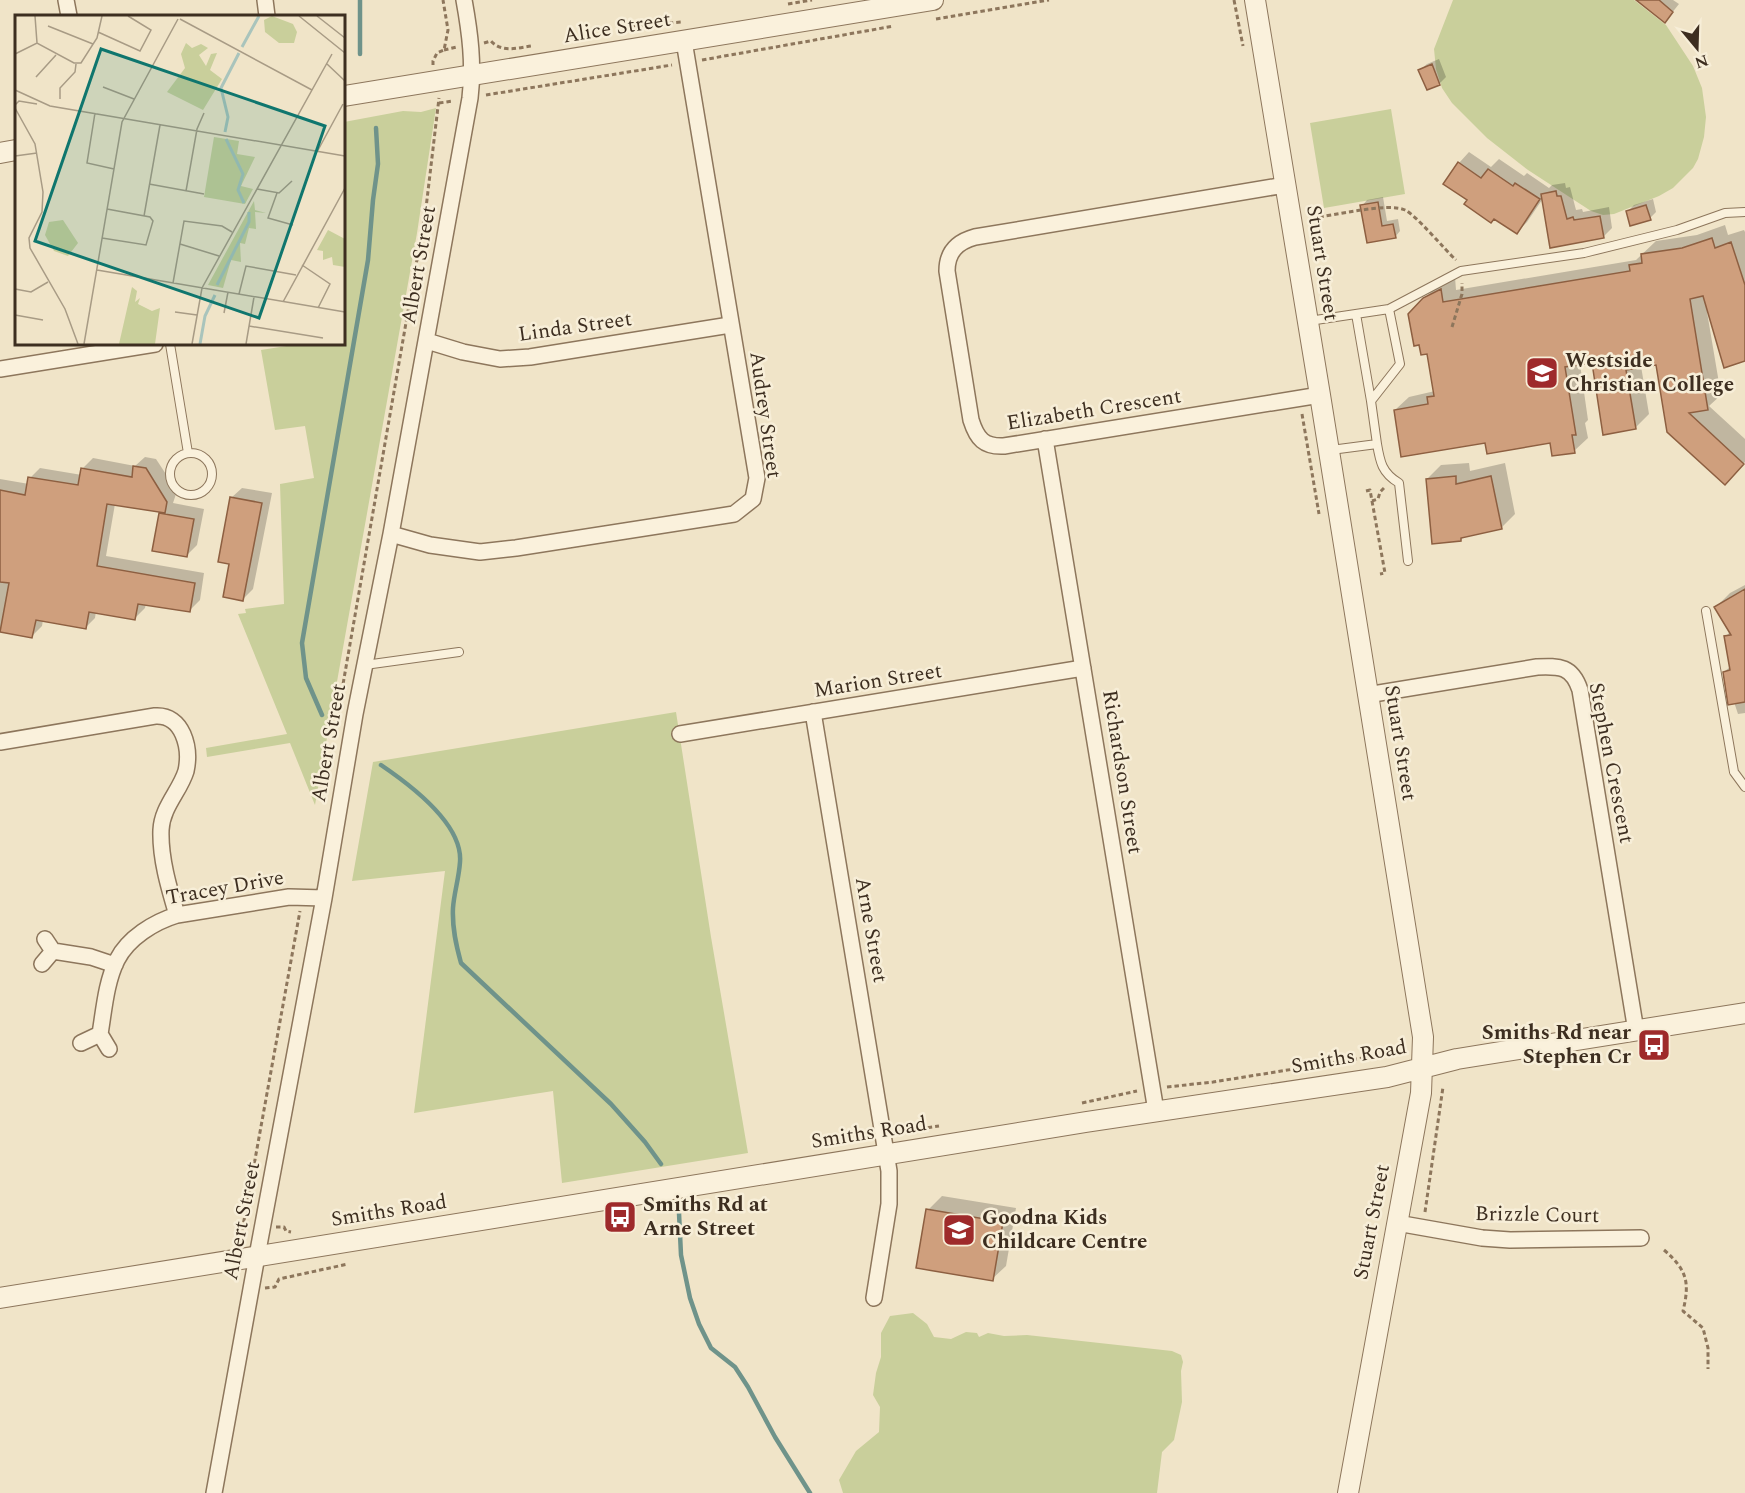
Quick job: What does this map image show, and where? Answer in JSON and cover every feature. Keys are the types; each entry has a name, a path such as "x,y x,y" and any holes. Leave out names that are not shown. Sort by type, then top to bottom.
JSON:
{"street":[{"path":"66,0 69,15"},
{"path":"265,0 267,15"},
{"name":"Albert Street","path":"214,1493 324,898 355,714 427,341 473,75 472,45 464,0"},
{"name":"Alice Street","path":"345,96 933,0"},
{"name":"Stuart Street","path":"1255,0 1421,1024 1421,1093 1348,1493"},
{"name":"Audrey Street","path":"391,534 430,545 480,552 734,514 753,499 757,478 684,41"},
{"path":"0,153 15,150"},
{"name":"Elizabeth Crescent","path":"1285,185 966,239 949,254 947,271 971,420 977,437 989,446 996,447 1320,394"},
{"name":"Linda Street","path":"427,341 463,352 500,359 530,357 730,325"},
{"path":"0,369 149,345"},
{"name":"Richardson Street","path":"1045,439 1156,1111"},
{"name":"Stephen Crescent","path":"1368,695 1537,667 1560,667 1570,672 1580,690 1636,1031"},
{"name":"Marion Street","path":"680,734 1083,668"},
{"name":"Arne Street","path":"813,712 888,1155 890,1194 874,1298"},
{"path":"0,742 155,716 170,718 176,722 184,736 186,771 164,813 161,827 170,893 177,915"},
{"name":"Tracey Drive","path":"100,1034 106,998 118,957 148,928 162,919 289,897 324,898"},
{"path":"42,964 49,945 115,964"},
{"name":"Smiths Road","path":"0,1298 1156,1111 1387,1077 1457,1059 1745,1013"},
{"path":"81,1043 100,1034 109,1049"},
{"name":"Brizzle Court","path":"1397,1223 1482,1238 1510,1240 1641,1238"}],"lane":[{"path":"1308,321 1389,309 1461,271 1584,253 1677,230 1725,213 1745,212"},
{"path":"1371,401 1400,364 1389,309"},
{"path":"1356,314 1380,464 1385,473 1399,483 1408,561"},
{"path":"170,345 188,453"},
{"path":"1329,450 1377,444"},
{"path":"188,453 203,456 212,469 213,475 209,486 195,495 179,492 170,478 171,466 183,454 188,453"},
{"path":"1706,611 1731,760 1737,778 1745,787"},
{"path":"365,665 459,652"}],"path":[{"path":"337,720 426,208 439,100 433,61 437,53 444,50 448,30 443,0"},
{"path":"779,5 812,0"},
{"path":"931,20 1049,0"},
{"path":"1234,0 1243,47"},
{"path":"615,34 632,26 681,22"},
{"path":"495,93 688,61 714,59 778,45 896,26"},
{"path":"485,43 491,41 495,46 508,49 540,44"},
{"path":"1311,218 1384,207 1399,208 1412,214 1459,263"},
{"path":"1452,327 1462,294 1462,278"},
{"path":"1300,398 1320,517"},
{"path":"1366,491 1370,490 1385,573 1380,574"},
{"path":"241,1237 302,897"},
{"path":"1074,1104 1153,1089 1213,1082 1388,1054 1396,1052 1404,1040"},
{"path":"1425,1212 1443,1087"},
{"path":"849,1142 860,1138 942,1126"},
{"path":"279,1227 284,1227 286,1231 300,1232"},
{"path":"1664,1250 1676,1260 1686,1279 1688,1290 1683,1311 1703,1328 1708,1348 1708,1369"},
{"path":"275,1287 279,1279 348,1264"}],"green space":[{"path":"1453,0 1634,0 1666,25 1693,66 1702,88 1706,117 1704,137 1693,168 1673,188 1659,196 1614,214 1603,215 1591,211 1528,170 1487,138 1452,103 1442,88 1436,69 1434,49"},
{"path":"436,108 417,233 315,805 290,743 207,757 206,748 287,734 238,614 246,613 245,609 284,604 280,484 314,478 305,426 275,430 261,350 293,345 345,345 345,122 403,111 421,112"},
{"path":"1391,109 1405,194 1324,208 1310,123"},
{"path":"676,712 748,1153 562,1183 553,1091 414,1113 445,871 352,881 373,762"},
{"path":"913,1313 927,1324 934,1337 951,1339 966,1332 977,1333 979,1337 988,1333 1004,1336 1027,1335 1172,1351 1181,1355 1183,1362 1182,1402 1174,1440 1162,1452 1157,1493 843,1493 839,1480 856,1451 879,1432 880,1407 873,1395 881,1357 881,1333 890,1316"}],"building":[{"path":"1636,0 1659,0 1673,12 1665,23"},
{"path":"1432,64 1440,85 1427,90 1418,70"},
{"path":"1458,162 1481,178 1488,169 1513,186 1515,183 1540,199 1517,234 1494,219 1491,223 1464,204 1467,200 1443,184"},
{"path":"1556,191 1557,196 1561,196 1567,219 1600,216 1604,238 1550,248 1541,194"},
{"path":"1378,202 1382,226 1393,224 1396,238 1367,243 1360,205"},
{"path":"1646,205 1651,220 1630,226 1626,211"},
{"path":"1712,238 1715,248 1731,242 1745,285 1745,361 1724,368 1703,296 1690,299 1708,410 1689,413 1744,464 1725,485 1667,432 1656,365 1626,370 1636,429 1603,435 1592,363 1565,367 1576,435 1572,435 1575,453 1552,456 1550,443 1487,454 1485,443 1401,457 1394,410 1428,404 1427,397 1434,396 1427,354 1421,355 1419,345 1414,346 1408,314 1423,298 1441,289 1443,302 1630,271 1629,265 1642,263 1641,254 1682,248"},
{"path":"133,466 146,468 167,502 165,513 107,504 97,566 195,583 190,612 138,604 135,620 89,612 86,629 36,620 32,638 0,632 9,583 0,582 0,490 25,495 28,477 78,485 81,468 132,477"},
{"path":"1456,476 1456,484 1491,476 1502,529 1461,538 1461,541 1432,544 1426,479"},
{"path":"230,497 262,503 243,601 223,597 229,564 218,562"},
{"path":"159,513 194,519 187,557 152,551"},
{"path":"1745,589 1745,702 1728,705 1723,672 1730,670 1724,636 1731,635 1714,607"},
{"path":"926,1209 1003,1222 993,1281 916,1268"}],"waterway":[{"path":"360,0 360,54"},
{"path":"322,715 306,678 302,643 368,260 378,164 376,128"},
{"path":"381,765 432,806 453,833 459,848 460,862 453,915 461,963 611,1104 661,1164"},
{"path":"679,1213 681,1255 690,1298 699,1324 711,1348 735,1367 810,1493"}],"place":[{"name":"Westside Christian College","path":"1542,373"},
{"name":"Smiths Rd near Stephen Cr","path":"1654,1045"},
{"name":"Smiths Rd at Arne Street","path":"620,1217"},
{"name":"Goodna Kids Childcare Centre","path":"959,1230"}]}
